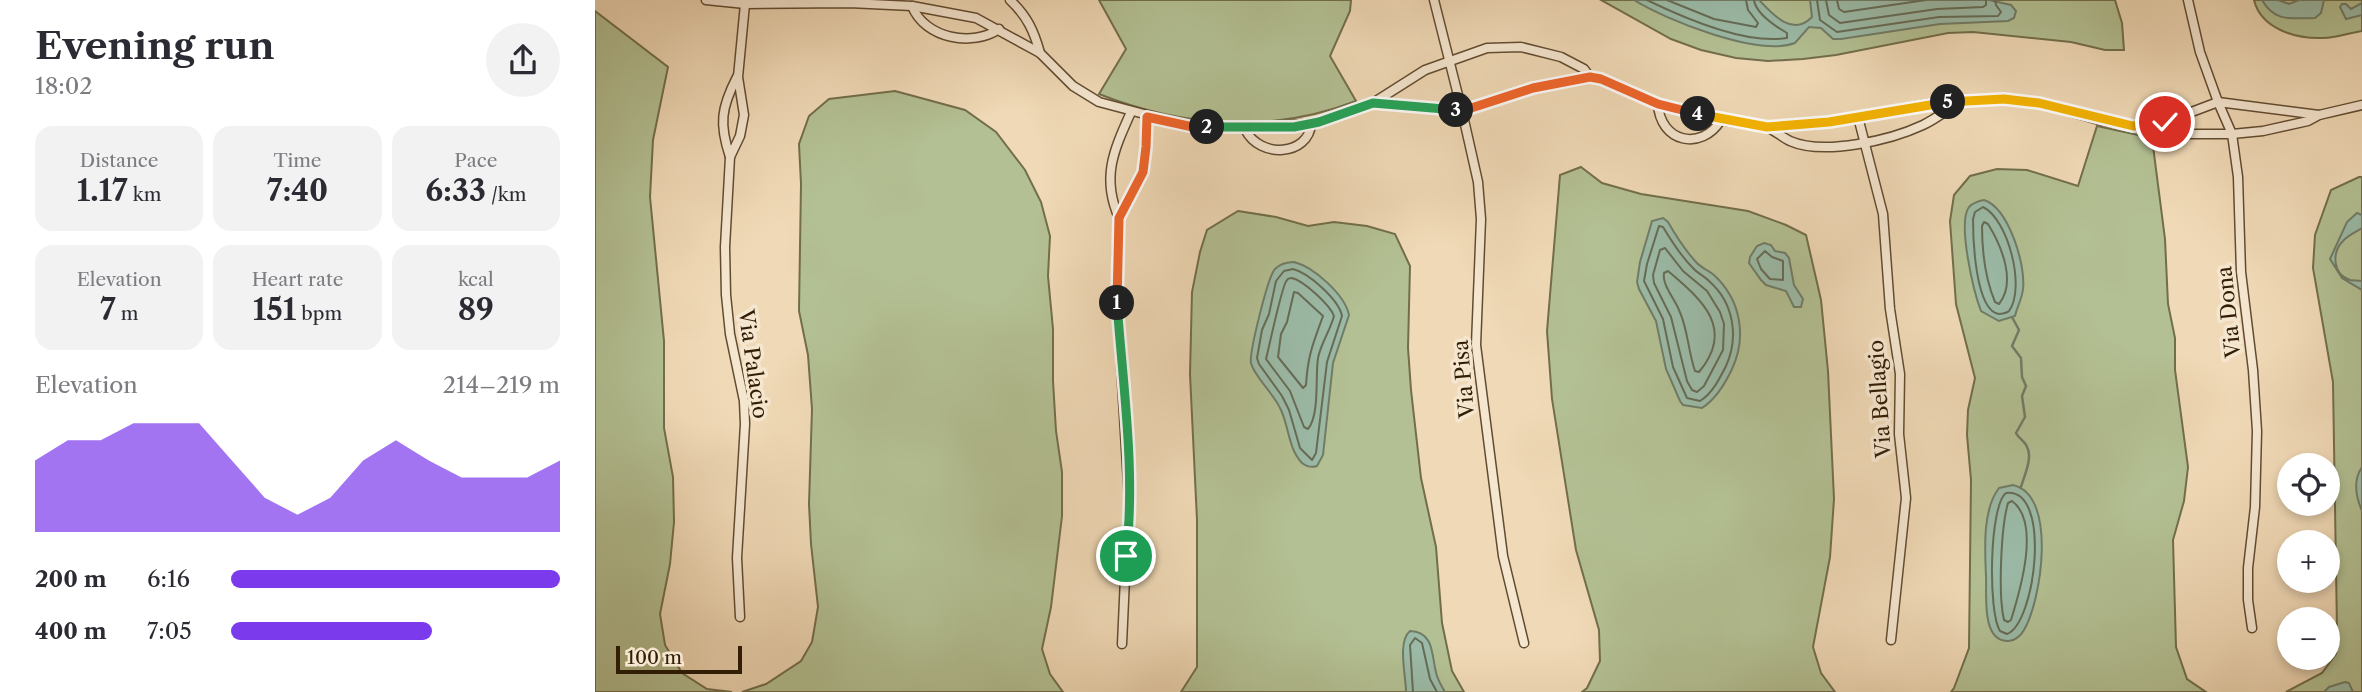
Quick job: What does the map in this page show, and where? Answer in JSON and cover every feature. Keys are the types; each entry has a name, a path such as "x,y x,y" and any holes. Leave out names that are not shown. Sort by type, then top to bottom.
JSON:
{"street":[{"path":"706,0 745,4 852,1 912,6 976,18 1040,53 1073,86 1099,102 1147,117 1193,127 1245,129 1311,124 1373,103 1425,70 1487,48 1521,47 1561,57 1584,69 1590,77"},
{"path":"1010,0 1022,11 1033,29 1040,53"},
{"name":"Via Pisa","path":"1434,0 1478,182 1481,219 1476,345 1478,366 1503,556 1524,643"},
{"name":"Via Dona","path":"2188,0 2200,52 2232,134 2238,177 2241,272 2253,370 2257,431 2255,507 2248,568 2248,600 2252,628"},
{"name":"Via Palacio","path":"740,617 737,558 745,424 744,401 730,334 725,247 730,157 740,136 744,116 738,77 745,4"},
{"path":"912,6 916,16 931,28 952,37 973,39 989,36 999,29"},
{"name":"Via Palacio","path":"730,157 723,138 722,115 727,97 738,77"},
{"path":"1373,103 1462,111 1533,88 1590,77 1601,79 1658,104 1721,120 1767,127 1829,122 1939,102 2004,99 2039,103 2133,126 2180,134 2232,134 2285,127 2308,121 2319,114"},
{"path":"1767,127 1791,142 1814,147 1837,147 1888,137 1923,125 1961,101"},
{"path":"2133,126 2165,122 2218,102 2319,114 2362,105"},
{"path":"1658,104 1661,121 1677,137 1697,139 1708,135 1716,129 1721,120"},
{"path":"1122,644 1126,556 1131,518 1117,297 1119,218 1111,199 1110,174 1115,146 1131,112"},
{"path":"1119,218 1143,172 1147,117"},
{"name":"Via Bellagio","path":"1858,117 1882,214 1890,309 1900,374 1899,434 1906,498 1891,640"},
{"path":"1245,129 1250,140 1277,150 1302,141 1308,136 1311,124"}],"shaded area":[{"path":"1099,0 1351,0 1350,11 1330,56 1356,101 1324,112 1292,118 1227,122 1162,114 1099,94 1126,49"},
{"path":"1601,0 2115,0 2122,23 2124,50 2105,50 2071,42 1973,32 1948,33 1803,59 1768,61 1736,58 1701,50 1671,39"},
{"path":"2254,0 2362,0 2362,31 2323,38 2291,34 2264,18"},
{"path":"595,11 668,67 653,140 650,197 664,341 664,428 673,477 674,522 670,564 660,614 665,645 682,673 707,689 732,692 595,692"},
{"path":"895,91 965,110 996,132 1025,170 1041,202 1050,236 1048,276 1053,329 1053,381 1062,472 1062,516 1051,607 1042,649 1050,674 1063,692 742,692 766,684 801,661 812,642 818,607 809,504 812,409 808,355 799,311 799,144 809,116 829,99"},
{"path":"2097,126 2152,138 2165,239 2168,304 2175,338 2175,370 2188,467 2184,501 2173,540 2176,647 2187,679 2206,692 1951,692 1969,648 1971,480 1967,435 1968,410 1975,378 1956,304 1950,221 1954,195 1970,176 1997,169 2027,170 2078,186"},
{"path":"1581,167 1602,183 1641,194 1748,211 1806,235 1821,300 1828,371 1834,499 1830,557 1813,647 1821,673 1835,692 1582,692 1587,688 1600,661 1599,630 1576,550 1552,399 1547,331 1560,175"},
{"path":"2362,177 2362,692 2286,692 2324,670 2340,670 2340,607 2337,607 2336,593 2340,593 2340,530 2335,530 2335,516 2340,516 2340,453 2334,453 2333,382 2313,268 2315,235 2331,190"},
{"path":"1238,211 1308,226 1334,222 1367,226 1395,234 1410,266 1408,348 1411,390 1421,478 1436,547 1442,623 1452,671 1464,692 1181,692 1197,667 1197,520 1190,374 1192,292 1207,230"}],"water":[{"path":"1634,0 1759,0 1784,22 1798,25 1812,17 1810,0 1989,0 2011,5 2016,11 2014,18 2008,21 1940,24 1841,39 1833,39 1821,28 1809,27 1795,43 1779,46 1736,41 1713,34 1667,17"},
{"path":"2262,0 2278,0 2289,4 2299,0 2324,0 2321,13 2315,18 2285,18 2273,13"},
{"path":"2362,3 2362,15 2346,19 2340,7 2342,4 2351,9"},
{"path":"1984,200 1993,205 2008,226 2022,267 2022,296 2015,316 1999,321 1981,311 1974,289 1966,242 1966,215 1969,207"},
{"path":"2357,213 2362,215 2362,228 2347,237 2339,246 2336,262 2344,277 2362,281 2362,290 2342,278 2330,259 2347,222"},
{"path":"1663,218 1696,262 1723,285 1736,307 1739,319 1737,357 1720,391 1702,408 1683,405 1680,401 1666,369 1656,321 1637,282 1652,221"},
{"path":"1764,243 1771,245 1775,251 1785,253 1789,258 1794,285 1803,299 1801,307 1794,307 1786,291 1766,285 1749,263 1757,246"},
{"path":"1294,262 1327,283 1342,299 1349,315 1333,363 1323,455 1317,466 1313,467 1304,464 1297,457 1280,408 1251,363 1256,331 1272,275 1279,266"},
{"path":"2362,467 2362,511 2356,489 2357,477"},
{"path":"2013,485 2027,493 2036,508 2041,528 2042,551 2036,597 2030,616 2021,634 2014,640 2007,641 1999,639 1989,625 1985,543 1987,519 1994,497 1999,488"},
{"path":"1410,631 1418,632 1428,641 1437,676 1445,692 1406,692 1403,651 1406,636"},
{"path":"2349,683 2353,692 2324,692 2329,687"}],"waterway":[{"path":"2012,317 2019,330 2012,346 2021,358 2022,377 2026,386 2022,396 2025,417 2016,433 2029,451 2029,462 2021,487"}],"route":[{"path":"1126,556 1131,518 1117,297 1117,254 1119,218 1143,172 1147,117 1193,127 1294,127 1319,122 1373,103 1462,111 1533,88 1590,77 1601,79 1658,104 1721,120 1767,127 1829,122 1939,102 2004,99 2039,103 2099,120 2133,126 2165,122"}]}
